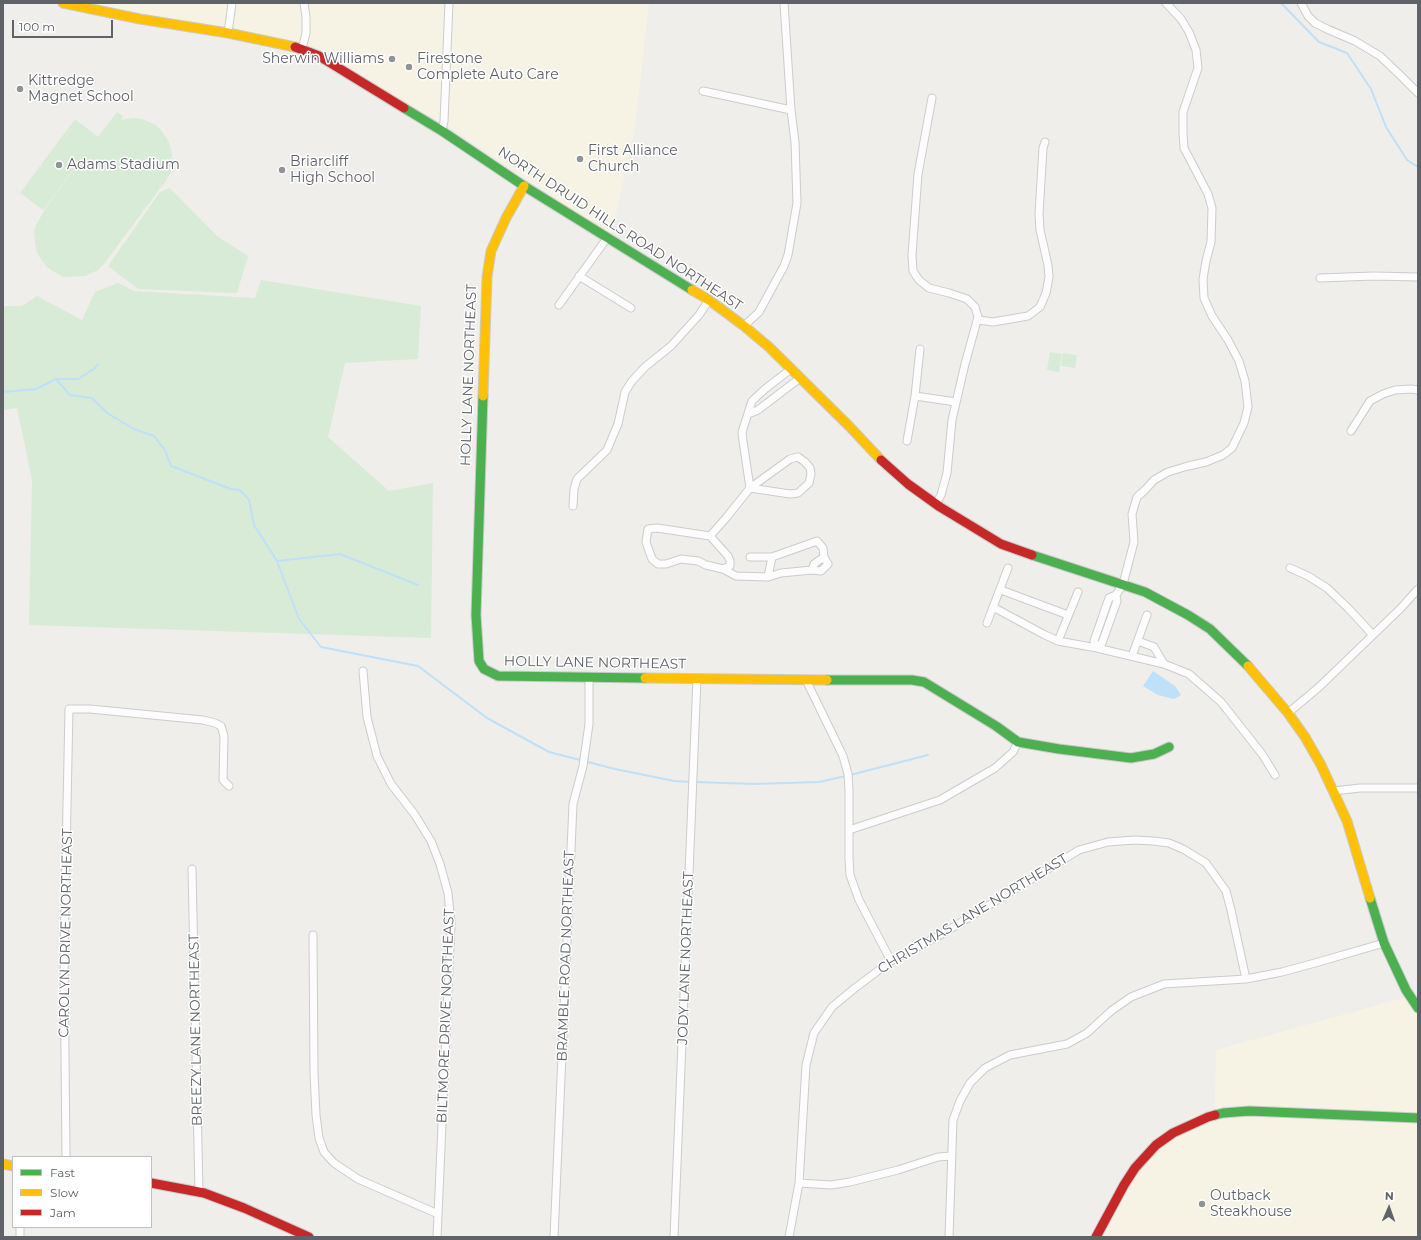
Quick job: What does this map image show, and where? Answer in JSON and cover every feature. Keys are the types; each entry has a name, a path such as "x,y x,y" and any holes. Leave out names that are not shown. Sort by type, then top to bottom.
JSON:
{"main road":[{"name":"NORTH DRUID HILLS ROAD NORTHEAST","path":"63,3 140,19 228,33 302,49 319,56 442,131 524,186 709,300 744,326 791,369 886,464 908,484 936,504 1001,544 1145,592 1169,604 1210,629 1260,679 1288,713 1305,737 1334,791 1347,821 1384,943 1406,990 1418,1008"},
{"name":"HOLLY LANE NORTHEAST","path":"524,186 506,218 491,251 487,277 476,616 479,661 484,669 498,676 912,680 924,682 996,726 1018,742"},
{"path":"1018,742 1131,758 1154,754 1168,747"},
{"path":"1096,1237 1124,1185 1135,1168 1156,1145 1173,1133 1208,1117 1249,1111 1418,1118"},
{"path":"152,1183 199,1191 244,1208 309,1237"}],"street":[{"path":"228,33 232,3"},
{"path":"302,49 306,33 304,3"},
{"path":"442,131 444,121 449,3"},
{"path":"744,326 759,312 781,273 788,255 797,203 798,187 784,3"},
{"path":"1097,648 1094,641 1110,598 1116,595 1123,584 1134,542 1132,514 1137,497 1154,480 1168,472 1206,462 1223,455 1232,448 1244,423 1248,407 1245,381 1240,361 1212,316 1204,298 1203,279 1211,242 1212,208 1208,194 1184,148 1182,133 1183,112 1198,68 1196,50 1189,32 1181,19 1166,3"},
{"path":"1301,3 1308,16 1315,23 1355,40 1380,56 1418,93"},
{"path":"703,91 791,110"},
{"path":"932,98 918,174 912,255 913,271 918,280 929,288 967,299 975,307 978,320 964,364 952,420 947,473 941,495 936,504"},
{"path":"978,320 993,322 1028,316 1040,307 1046,293 1049,277 1048,265 1040,230 1039,214 1043,148 1045,142"},
{"path":"559,305 607,238"},
{"path":"580,276 631,308"},
{"path":"1320,278 1373,276 1418,277"},
{"path":"573,506 574,489 577,479 606,450 612,440 618,424 625,392 632,381 645,367 671,346 698,316 709,300"},
{"path":"907,441 915,396 920,349"},
{"path":"750,488 742,432 752,401 791,369"},
{"path":"748,414 758,410 800,378"},
{"path":"1351,431 1370,401 1395,390 1418,390"},
{"path":"915,396 956,402"},
{"path":"710,536 750,488 790,459 798,457 810,468 811,474 809,483 798,493 790,494 750,488"},
{"path":"723,569 730,566 728,556 710,536 657,528 648,529 646,542 652,559 658,564 666,564 681,559 698,561 706,565 723,569 736,576 768,577 812,570 821,571 828,564 824,557 823,548 817,541 772,557 750,557"},
{"path":"768,577 772,557"},
{"path":"988,623 1008,568"},
{"path":"1290,568 1308,576 1327,588 1373,635"},
{"path":"1288,713 1318,688 1418,589"},
{"path":"1001,590 1068,615"},
{"path":"1058,641 1078,592"},
{"path":"1097,648 1102,643 1110,622 1117,601 1116,595"},
{"path":"993,607 1058,641 1097,648 1164,664 1189,674 1221,702 1262,754 1275,775"},
{"path":"1132,656 1147,615"},
{"path":"1102,619 1110,622"},
{"path":"1138,641 1154,647 1164,664"},
{"name":"BILTMORE DRIVE NORTHEAST","path":"363,671 366,713 377,756 391,784 431,841 440,864 448,894 451,923 438,1237"},
{"name":"BRAMBLE ROAD NORTHEAST","path":"554,1237 573,804 584,766 589,724 589,677"},
{"name":"JODY LANE NORTHEAST","path":"674,1237 697,679"},
{"path":"806,680 843,756 848,774 850,875 859,900 891,961"},
{"name":"CAROLYN DRIVE NORTHEAST","path":"66,1156 64,952 69,710 90,709 203,720 215,723 221,726 224,736 222,780 229,786"},
{"path":"849,830 940,800 995,768 1013,752 1018,742"},
{"path":"1334,791 1360,788 1418,788"},
{"name":"CHRISTMAS LANE NORTHEAST","path":"789,1237 799,1183 806,1065 814,1033 832,1007 891,961 948,930 1079,850 1108,842 1135,840 1153,841 1169,843 1195,855 1206,863 1226,891 1232,910 1246,979"},
{"name":"BREEZY LANE NORTHEAST","path":"192,869 199,1191"},
{"path":"313,935 314,1073 316,1115 319,1138 324,1152 334,1163 358,1179 438,1214"},
{"path":"950,1237 953,1120 960,1102 970,1084 985,1068 1010,1055 1067,1044 1087,1033 1111,1011 1131,997 1164,984 1246,979 1282,972 1384,943"},
{"path":"799,1183 830,1185 850,1182 898,1170 938,1157 951,1156"}],"shaded area":[{"path":"50,3 649,3 635,127 611,236 445,124 311,55 262,41"},
{"path":"1418,994 1418,1237 1097,1237 1106,1213 1166,1136 1190,1117 1215,1109 1216,1050"}],"green space":[{"path":"117,112 123,116 121,120 133,118 142,119 156,125 161,130 169,142 172,154 171,172 104,264 98,270 85,276 63,277 46,266 40,258 36,250 34,232 36,225 47,206 95,141 43,210 20,193 75,119 98,137"},
{"path":"170,188 217,236 248,256 237,293 138,289 108,266 160,192"},
{"path":"261,280 421,306 418,359 345,363 328,437 389,491 433,483 431,638 29,625 32,480 17,408 3,410 3,306 22,306 37,296 82,320 95,292 118,283 134,291 255,298"},
{"path":"1050,352 1062,354 1059,372 1047,370"},
{"path":"1063,353 1077,355 1075,368 1061,366"}],"water":[{"path":"1153,671 1175,686 1181,695 1174,699 1158,695 1143,686"}],"waterway":[{"path":"1281,3 1319,42 1347,53 1371,89 1386,127 1407,160 1418,167"},
{"path":"56,379 78,379 94,369 98,364"},
{"path":"3,392 36,389 56,379 70,395 92,398 107,413 134,429 154,436 165,450 171,466 231,489 240,490 249,500 254,525 277,561 299,619 321,647 418,666 487,718 549,752 615,769 674,781 691,782"},
{"path":"277,561 340,554 418,585"},
{"path":"850,775 928,755"},
{"path":"695,782 754,784 819,782 846,776"}],"traffic: fast":[{"path":"404,108 442,131 524,186 692,290"},
{"path":"483,396 476,615 479,661 484,669 498,676 645,678"},
{"path":"1032,555 1145,592 1188,615 1210,629 1248,666"},
{"path":"827,680 912,680 924,682 996,726 1018,742 1131,758 1154,754 1169,747"},
{"path":"1370,898 1384,943 1406,990 1418,1008"},
{"path":"1215,1115 1249,1111 1418,1118"}],"traffic: slow":[{"path":"63,3 140,19 228,33 295,47"},
{"path":"483,396 487,277 491,251 506,218 524,186"},
{"path":"692,290 709,300 769,347 849,426 881,460"},
{"path":"1248,666 1288,713 1305,737 1321,765 1347,821 1370,898"},
{"path":"645,678 827,680"},
{"path":"3,1164 12,1166"}],"traffic: jam":[{"path":"295,47 319,56 404,108"},
{"path":"881,460 908,484 940,507 1001,544 1032,555"},
{"path":"1096,1237 1124,1185 1135,1168 1156,1145 1173,1133 1215,1115"},
{"path":"152,1183 204,1193 244,1208 309,1237"}],"place":[{"name":"Sherwin Williams","path":"392,59"},
{"name":"Firestone Complete Auto Care","path":"409,67"},
{"name":"Kittredge Magnet School","path":"20,89"},
{"name":"First Alliance Church","path":"580,159"},
{"name":"Adams Stadium","path":"59,165"},
{"name":"Briarcliff High School","path":"282,170"},
{"name":"Outback Steakhouse","path":"1202,1204"}]}
